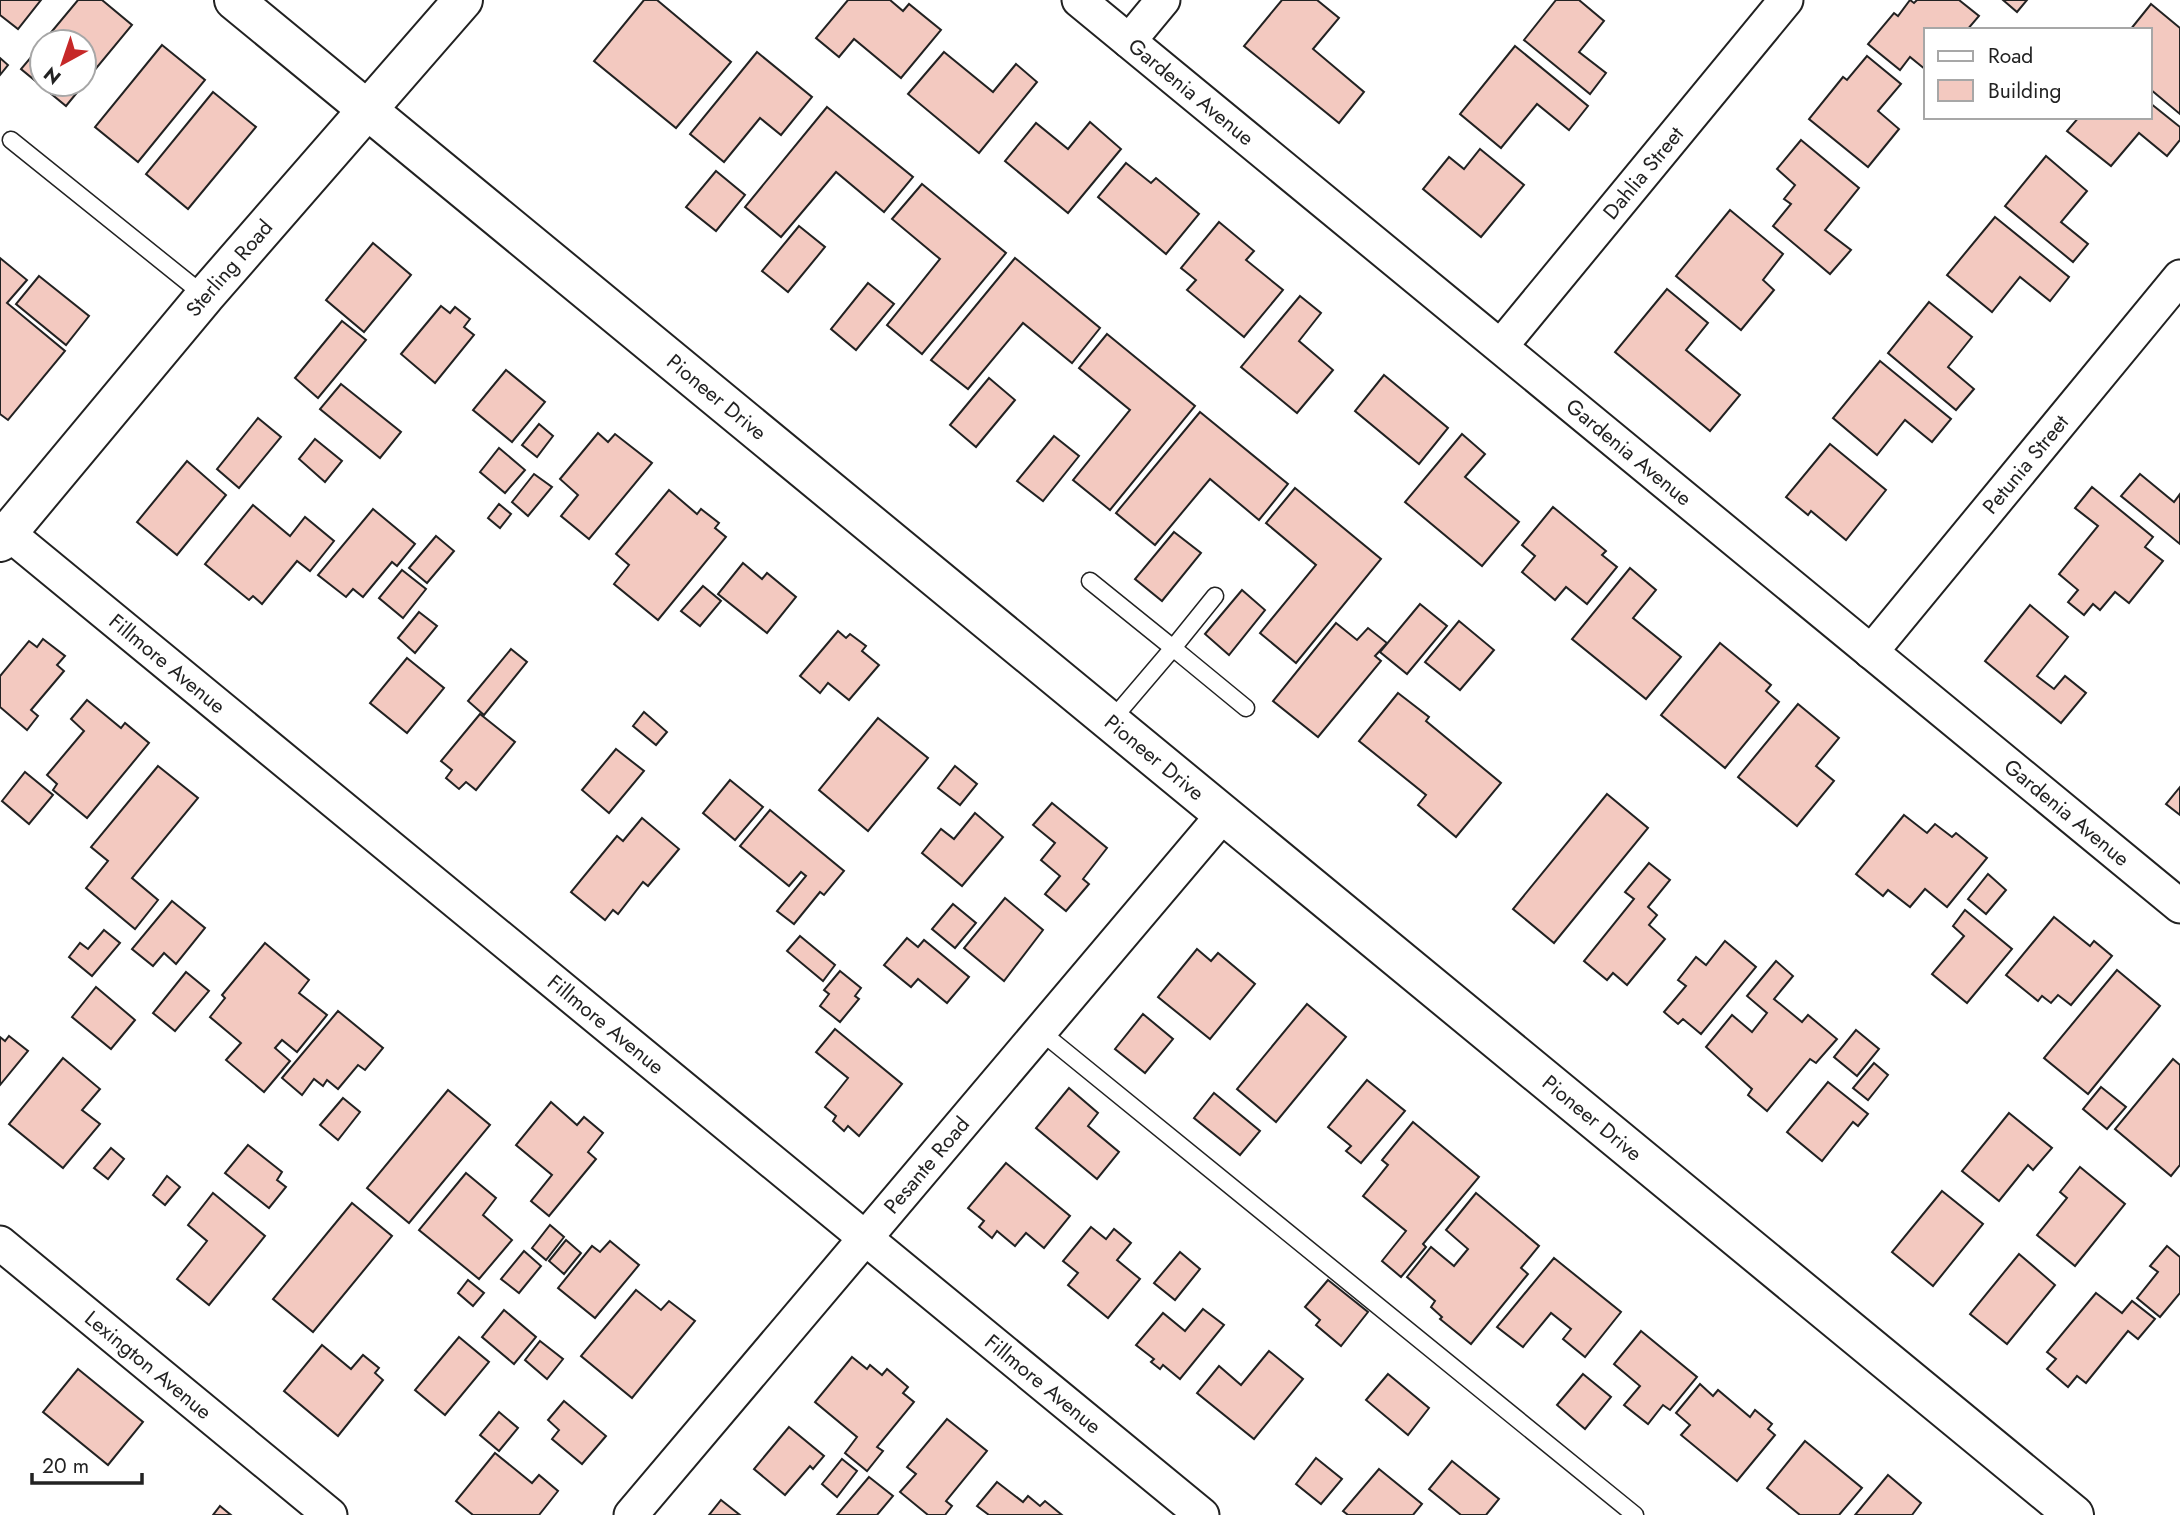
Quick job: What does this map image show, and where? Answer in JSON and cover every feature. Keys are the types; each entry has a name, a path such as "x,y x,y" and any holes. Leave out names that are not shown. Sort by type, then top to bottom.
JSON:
{"street":[{"name":"Pioneer Drive","path":"234,0 2074,1515"},
{"name":"Sterling Road","path":"4,538 205,296 463,0"},
{"name":"Gardenia Avenue","path":"1079,0 2180,906"},
{"path":"1129,41 1163,0"},
{"name":"Dahlia Street","path":"1501,346 1786,0"},
{"name":"Petunia Street","path":"1871,652 2180,277"},
{"name":"Fillmore Avenue","path":"4,538 1202,1515"},
{"name":"Pesante Road","path":"631,1515 1223,815"},
{"name":"Lexington Avenue","path":"0,1243 330,1515"}],"lane":[{"path":"11,140 205,296"},
{"path":"1090,581 1245,708"},
{"path":"1111,722 1216,596"},
{"path":"1040,1031 1635,1515"}],"building":[{"path":"0,0 41,0 18,29 0,15"},
{"path":"78,0 102,0 132,25 98,66 98,28 55,28"},
{"path":"644,0 657,0 731,62 676,128 594,61"},
{"path":"848,0 890,0 903,11 909,4 941,30 901,78 854,39 839,57 816,38"},
{"path":"1282,0 1317,0 1339,18 1313,49 1364,92 1339,123 1244,46"},
{"path":"1556,0 1579,0 1604,21 1579,52 1606,73 1590,94 1524,40"},
{"path":"1910,0 1914,3 1917,0 1959,0 1979,16 1969,28 1924,28 1924,68 1910,57 1900,70 1868,44 1894,13 1898,16"},
{"path":"2003,0 2027,0 2017,12"},
{"path":"2151,4 2180,28 2180,114 2152,91 2152,28 2132,28"},
{"path":"162,45 205,80 138,162 95,127"},
{"path":"1515,46 1588,106 1569,130 1537,104 1501,148 1460,114"},
{"path":"757,52 812,97 781,135 760,118 724,162 690,134"},
{"path":"944,52 993,92 1016,64 1037,82 979,153 908,94"},
{"path":"1867,56 1901,84 1878,111 1899,129 1868,167 1809,119 1843,77 1847,80"},
{"path":"0,58 8,65 0,75"},
{"path":"28,61 28,75 21,69"},
{"path":"213,92 256,127 188,209 146,174"},
{"path":"56,98 73,98 66,106"},
{"path":"2152,105 2180,127 2180,140 2167,156 2139,133 2111,166 2067,131 2077,119 2152,119"},
{"path":"827,107 913,177 884,212 836,172 781,237 745,207"},
{"path":"1090,122 1121,149 1068,213 1005,161 1036,123 1068,149"},
{"path":"1801,140 1859,188 1825,230 1851,250 1830,274 1773,226 1791,204 1784,199 1795,185 1777,169"},
{"path":"1480,149 1524,185 1481,237 1423,189 1449,157 1464,169"},
{"path":"2046,156 2087,191 2061,222 2088,244 2073,262 2005,206"},
{"path":"1126,163 1151,183 1156,178 1199,214 1166,254 1098,197"},
{"path":"716,171 745,195 716,231 686,207"},
{"path":"922,184 1006,253 922,354 887,325 940,259 892,219"},
{"path":"1730,210 1783,254 1763,280 1774,290 1741,330 1676,276"},
{"path":"1995,217 2069,277 2050,301 2020,277 1992,312 1947,275"},
{"path":"1219,222 1254,251 1246,260 1283,290 1244,337 1187,290 1196,280 1181,268"},
{"path":"799,226 825,247 788,292 762,271"},
{"path":"373,243 411,275 364,332 326,300"},
{"path":"0,258 27,280 7,303 65,351 8,420 0,414"},
{"path":"1015,258 1100,328 1072,363 1023,323 968,389 931,360"},
{"path":"39,276 89,316 66,345 16,304"},
{"path":"868,283 894,304 856,350 831,329"},
{"path":"1667,289 1708,323 1686,350 1740,395 1710,431 1615,352"},
{"path":"1300,296 1321,313 1299,341 1333,370 1297,413 1241,367"},
{"path":"1929,302 1972,337 1948,367 1974,389 1956,410 1888,353"},
{"path":"441,306 450,313 455,307 470,319 464,327 474,335 435,383 401,354"},
{"path":"342,321 366,340 318,398 295,378"},
{"path":"1107,334 1195,406 1110,510 1073,480 1130,410 1079,368"},
{"path":"1880,361 1951,419 1932,442 1905,420 1877,455 1833,418"},
{"path":"506,370 545,402 512,442 473,410"},
{"path":"1384,375 1448,428 1419,464 1355,411"},
{"path":"989,378 1015,400 976,447 950,425"},
{"path":"341,384 401,432 380,458 320,409"},
{"path":"1200,412 1288,484 1259,520 1210,479 1155,545 1116,513"},
{"path":"258,418 281,437 239,488 217,469"},
{"path":"539,424 553,436 537,457 522,445"},
{"path":"598,433 608,442 615,434 652,463 589,539 561,516 578,495 560,479"},
{"path":"1462,434 1485,454 1465,477 1519,522 1482,566 1405,502"},
{"path":"1054,436 1079,456 1043,501 1017,481"},
{"path":"315,439 342,461 325,482 299,459"},
{"path":"1830,444 1886,490 1846,540 1811,511 1808,515 1786,497"},
{"path":"499,448 525,470 505,493 480,472"},
{"path":"187,461 226,495 177,555 137,522"},
{"path":"534,474 552,487 528,516 512,502"},
{"path":"2140,474 2174,502 2180,494 2180,544 2121,496"},
{"path":"2092,487 2153,537 2145,547 2163,561 2129,603 2115,592 2100,610 2093,604 2084,615 2068,602 2078,590 2059,574 2098,526 2075,508"},
{"path":"1295,488 1381,559 1296,663 1260,633 1316,565 1266,523"},
{"path":"669,490 697,514 701,509 719,523 715,528 726,537 658,620 614,584 629,565 616,554"},
{"path":"499,504 511,514 500,528 488,518"},
{"path":"253,505 290,536 305,517 334,541 310,571 297,561 262,604 253,596 249,600 205,564"},
{"path":"1553,507 1606,551 1602,555 1617,567 1587,604 1566,587 1555,600 1522,572 1535,556 1522,545"},
{"path":"373,509 415,544 397,566 392,562 363,597 353,589 346,597 318,575"},
{"path":"1174,532 1201,553 1162,601 1135,579"},
{"path":"436,536 454,551 427,583 409,568"},
{"path":"743,563 762,579 767,573 796,597 767,633 718,594"},
{"path":"1630,568 1656,590 1633,618 1681,657 1646,699 1572,639"},
{"path":"402,570 426,589 403,618 379,598"},
{"path":"703,586 721,601 700,626 681,611"},
{"path":"1242,590 1265,610 1229,655 1205,634"},
{"path":"1420,604 1447,626 1407,674 1380,652"},
{"path":"2030,605 2068,637 2037,676 2054,689 2065,676 2086,693 2061,723 1985,661"},
{"path":"419,612 437,626 415,653 398,638"},
{"path":"1459,621 1494,650 1460,690 1425,662"},
{"path":"1336,623 1357,640 1368,628 1387,643 1375,656 1381,661 1318,737 1273,701"},
{"path":"838,631 846,638 850,634 866,646 862,651 879,665 849,700 828,683 820,693 800,676"},
{"path":"43,639 65,656 57,665 64,671 31,710 38,716 27,730 0,707 0,676 29,641 37,647"},
{"path":"1720,643 1771,685 1766,691 1779,702 1725,768 1661,715"},
{"path":"511,649 527,662 484,715 468,701"},
{"path":"407,658 444,688 407,733 370,703"},
{"path":"1398,693 1429,717 1426,721 1501,783 1456,837 1418,805 1426,795 1359,741"},
{"path":"87,700 121,728 125,723 149,743 87,818 53,790 57,784 47,775 84,731 71,719"},
{"path":"1798,704 1839,738 1816,766 1834,781 1797,826 1738,777"},
{"path":"644,712 667,732 656,745 633,726"},
{"path":"480,714 515,742 476,790 466,782 459,789 446,778 452,770 441,761"},
{"path":"878,718 928,758 868,831 819,790"},
{"path":"616,749 644,771 609,813 582,790"},
{"path":"158,766 198,798 132,878 158,900 135,929 86,888 108,861 91,847"},
{"path":"955,766 977,784 960,805 938,788"},
{"path":"25,772 53,795 29,824 2,801"},
{"path":"730,780 763,807 735,840 703,813"},
{"path":"2180,787 2180,815 2166,804"},
{"path":"1607,794 1648,828 1554,943 1513,909"},
{"path":"1052,803 1107,848 1083,879 1089,884 1066,911 1045,894 1060,876 1041,860 1055,843 1033,825"},
{"path":"770,810 844,871 824,895 820,892 794,924 777,911 806,876 801,872 789,886 740,846"},
{"path":"975,813 1003,837 962,886 922,853 941,829 954,839"},
{"path":"1904,815 1927,833 1935,824 1952,837 1956,833 1987,858 1947,907 1925,889 1910,907 1888,890 1883,896 1856,874"},
{"path":"642,818 679,849 648,886 643,882 618,914 613,910 605,920 571,892 617,836 623,841"},
{"path":"1649,863 1670,880 1648,907 1657,915 1649,925 1665,939 1627,985 1613,973 1607,980 1584,961 1634,899 1625,892"},
{"path":"1988,874 2006,890 1986,914 1968,899"},
{"path":"1005,898 1043,930 1004,981 964,948"},
{"path":"172,901 205,928 176,964 164,953 153,966 132,949"},
{"path":"953,904 976,923 955,948 932,929"},
{"path":"1965,910 2012,949 1967,1003 1932,974 1964,936 1953,926"},
{"path":"2054,917 2090,946 2094,941 2112,956 2071,1005 2058,995 2051,1003 2042,996 2038,1001 2006,975"},
{"path":"104,930 120,943 92,976 69,957 80,943 88,949"},
{"path":"800,936 835,965 823,981 787,951"},
{"path":"907,938 918,947 924,940 969,977 947,1003 918,979 911,987 884,965"},
{"path":"1725,941 1756,967 1701,1034 1683,1019 1678,1024 1664,1012 1686,986 1678,980 1696,957 1706,965"},
{"path":"265,943 309,980 299,993 327,1015 297,1052 282,1040 275,1048 290,1061 264,1092 226,1060 241,1043 210,1017 225,998 222,995"},
{"path":"1197,949 1211,961 1218,953 1255,984 1210,1039 1158,997"},
{"path":"1776,961 1793,976 1774,999 1802,1022 1808,1015 1837,1039 1816,1063 1810,1059 1767,1111 1748,1095 1752,1089 1706,1047 1732,1015 1752,1032 1767,1013 1747,996"},
{"path":"2117,970 2160,1006 2088,1094 2044,1058"},
{"path":"840,971 861,988 855,996 859,999 840,1022 820,1006 829,994 824,990"},
{"path":"186,972 209,991 175,1031 153,1013"},
{"path":"96,987 135,1020 111,1049 72,1017"},
{"path":"1307,1004 1346,1037 1276,1122 1237,1089"},
{"path":"338,1011 383,1048 365,1070 358,1065 338,1089 327,1080 323,1086 314,1079 302,1095 282,1078"},
{"path":"1143,1014 1173,1039 1145,1073 1115,1049"},
{"path":"835,1029 902,1084 859,1136 848,1126 844,1131 833,1121 836,1116 825,1107 848,1078 816,1052"},
{"path":"1856,1030 1879,1049 1857,1076 1834,1057"},
{"path":"9,1036 28,1051 0,1085 0,1037 5,1041"},
{"path":"63,1058 100,1089 82,1110 100,1124 63,1168 9,1124"},
{"path":"2173,1059 2180,1065 2180,1165 2171,1176 2115,1129"},
{"path":"1874,1063 1888,1075 1868,1100 1853,1088"},
{"path":"1367,1080 1405,1111 1361,1163 1346,1151 1351,1146 1328,1127"},
{"path":"1828,1082 1868,1114 1858,1126 1853,1122 1822,1161 1787,1132"},
{"path":"2101,1087 2126,1107 2107,1129 2083,1109"},
{"path":"1069,1088 1098,1113 1088,1126 1119,1152 1097,1179 1036,1128"},
{"path":"448,1090 490,1125 409,1223 367,1188"},
{"path":"1214,1093 1260,1131 1240,1155 1194,1118"},
{"path":"343,1098 360,1112 338,1140 320,1125"},
{"path":"551,1102 577,1125 584,1117 603,1133 588,1152 596,1159 549,1216 531,1201 552,1175 516,1145"},
{"path":"2009,1113 2052,1148 2033,1170 2028,1165 1999,1201 1962,1171"},
{"path":"1413,1122 1479,1177 1423,1244 1426,1247 1401,1277 1382,1261 1406,1231 1363,1196 1388,1165 1382,1160"},
{"path":"248,1145 282,1172 277,1180 286,1187 269,1208 225,1173"},
{"path":"111,1148 124,1159 108,1179 94,1168"},
{"path":"1006,1163 1070,1216 1044,1248 1026,1233 1015,1246 997,1231 992,1238 979,1227 984,1221 968,1208"},
{"path":"2080,1167 2125,1204 2075,1266 2037,1235 2067,1198 2060,1192"},
{"path":"466,1173 496,1198 483,1215 512,1240 479,1279 419,1230"},
{"path":"167,1176 180,1187 165,1205 153,1195"},
{"path":"1942,1191 1983,1224 1933,1286 1892,1252"},
{"path":"213,1193 265,1236 209,1305 177,1279 207,1241 188,1225"},
{"path":"1476,1193 1539,1246 1521,1268 1528,1274 1471,1344 1440,1319 1442,1317 1431,1307 1435,1301 1407,1277 1431,1247 1454,1266 1468,1249 1446,1230"},
{"path":"352,1203 392,1236 313,1332 273,1299"},
{"path":"550,1225 564,1237 546,1260 532,1248"},
{"path":"1091,1227 1106,1239 1114,1229 1131,1243 1117,1260 1140,1279 1108,1318 1068,1285 1078,1273 1063,1261"},
{"path":"566,1240 581,1253 564,1274 549,1261"},
{"path":"610,1241 639,1265 595,1318 558,1288 592,1246 600,1252"},
{"path":"2167,1246 2180,1257 2180,1293 2160,1317 2137,1298 2158,1272 2150,1266"},
{"path":"524,1251 541,1266 519,1293 501,1279"},
{"path":"1180,1252 1200,1269 1175,1300 1154,1283"},
{"path":"2019,1254 2055,1285 2007,1344 1970,1314"},
{"path":"1554,1258 1621,1312 1585,1357 1563,1339 1571,1329 1551,1313 1523,1347 1497,1327"},
{"path":"468,1280 484,1293 473,1306 458,1293"},
{"path":"1328,1280 1368,1312 1341,1346 1316,1325 1320,1320 1305,1307"},
{"path":"636,1290 661,1310 669,1301 695,1321 632,1398 581,1356"},
{"path":"2096,1293 2122,1313 2132,1301 2155,1319 2138,1339 2128,1331 2086,1383 2077,1376 2068,1387 2047,1369 2056,1359 2047,1352"},
{"path":"1203,1309 1224,1325 1180,1379 1163,1365 1160,1369 1151,1362 1154,1359 1136,1345 1163,1313 1185,1331"},
{"path":"504,1310 536,1337 514,1364 482,1337"},
{"path":"1641,1331 1697,1377 1670,1410 1663,1405 1648,1424 1624,1405 1640,1386 1614,1364"},
{"path":"459,1337 489,1362 445,1415 415,1390"},
{"path":"540,1341 563,1359 547,1379 525,1360"},
{"path":"322,1345 351,1369 363,1355 379,1368 375,1373 383,1380 338,1436 284,1391"},
{"path":"1269,1351 1303,1379 1254,1439 1197,1393 1219,1366 1241,1385"},
{"path":"852,1357 867,1369 870,1365 882,1375 887,1369 908,1387 903,1393 914,1402 877,1447 883,1451 867,1471 845,1453 857,1437 815,1402"},
{"path":"78,1369 143,1422 108,1465 43,1412"},
{"path":"1388,1374 1429,1408 1408,1435 1366,1400"},
{"path":"1583,1374 1611,1397 1585,1429 1557,1405"},
{"path":"1700,1384 1713,1396 1718,1390 1750,1417 1755,1410 1772,1424 1768,1429 1775,1435 1737,1481 1681,1435 1690,1425 1676,1413"},
{"path":"564,1401 606,1436 582,1464 552,1439 559,1430 548,1420"},
{"path":"499,1412 518,1428 499,1451 480,1435"},
{"path":"947,1419 987,1451 946,1501 952,1506 945,1515 928,1515 900,1492 916,1474 907,1467"},
{"path":"789,1427 824,1456 813,1469 810,1466 785,1495 754,1469"},
{"path":"1805,1441 1862,1488 1839,1515 1800,1515 1767,1488"},
{"path":"495,1453 532,1483 539,1475 558,1491 539,1515 473,1515 456,1501"},
{"path":"1316,1458 1342,1479 1321,1504 1296,1484"},
{"path":"842,1459 857,1471 837,1497 822,1484"},
{"path":"1452,1461 1499,1499 1486,1515 1461,1515 1429,1489"},
{"path":"1379,1469 1422,1504 1413,1515 1348,1515 1343,1511"},
{"path":"1888,1475 1921,1503 1912,1515 1855,1515"},
{"path":"869,1477 893,1496 877,1515 837,1515"},
{"path":"997,1482 1023,1502 1028,1496 1040,1506 1045,1501 1062,1515 989,1515 977,1506"},
{"path":"721,1500 740,1515 709,1515"},
{"path":"220,1506 231,1515 213,1515"}]}
